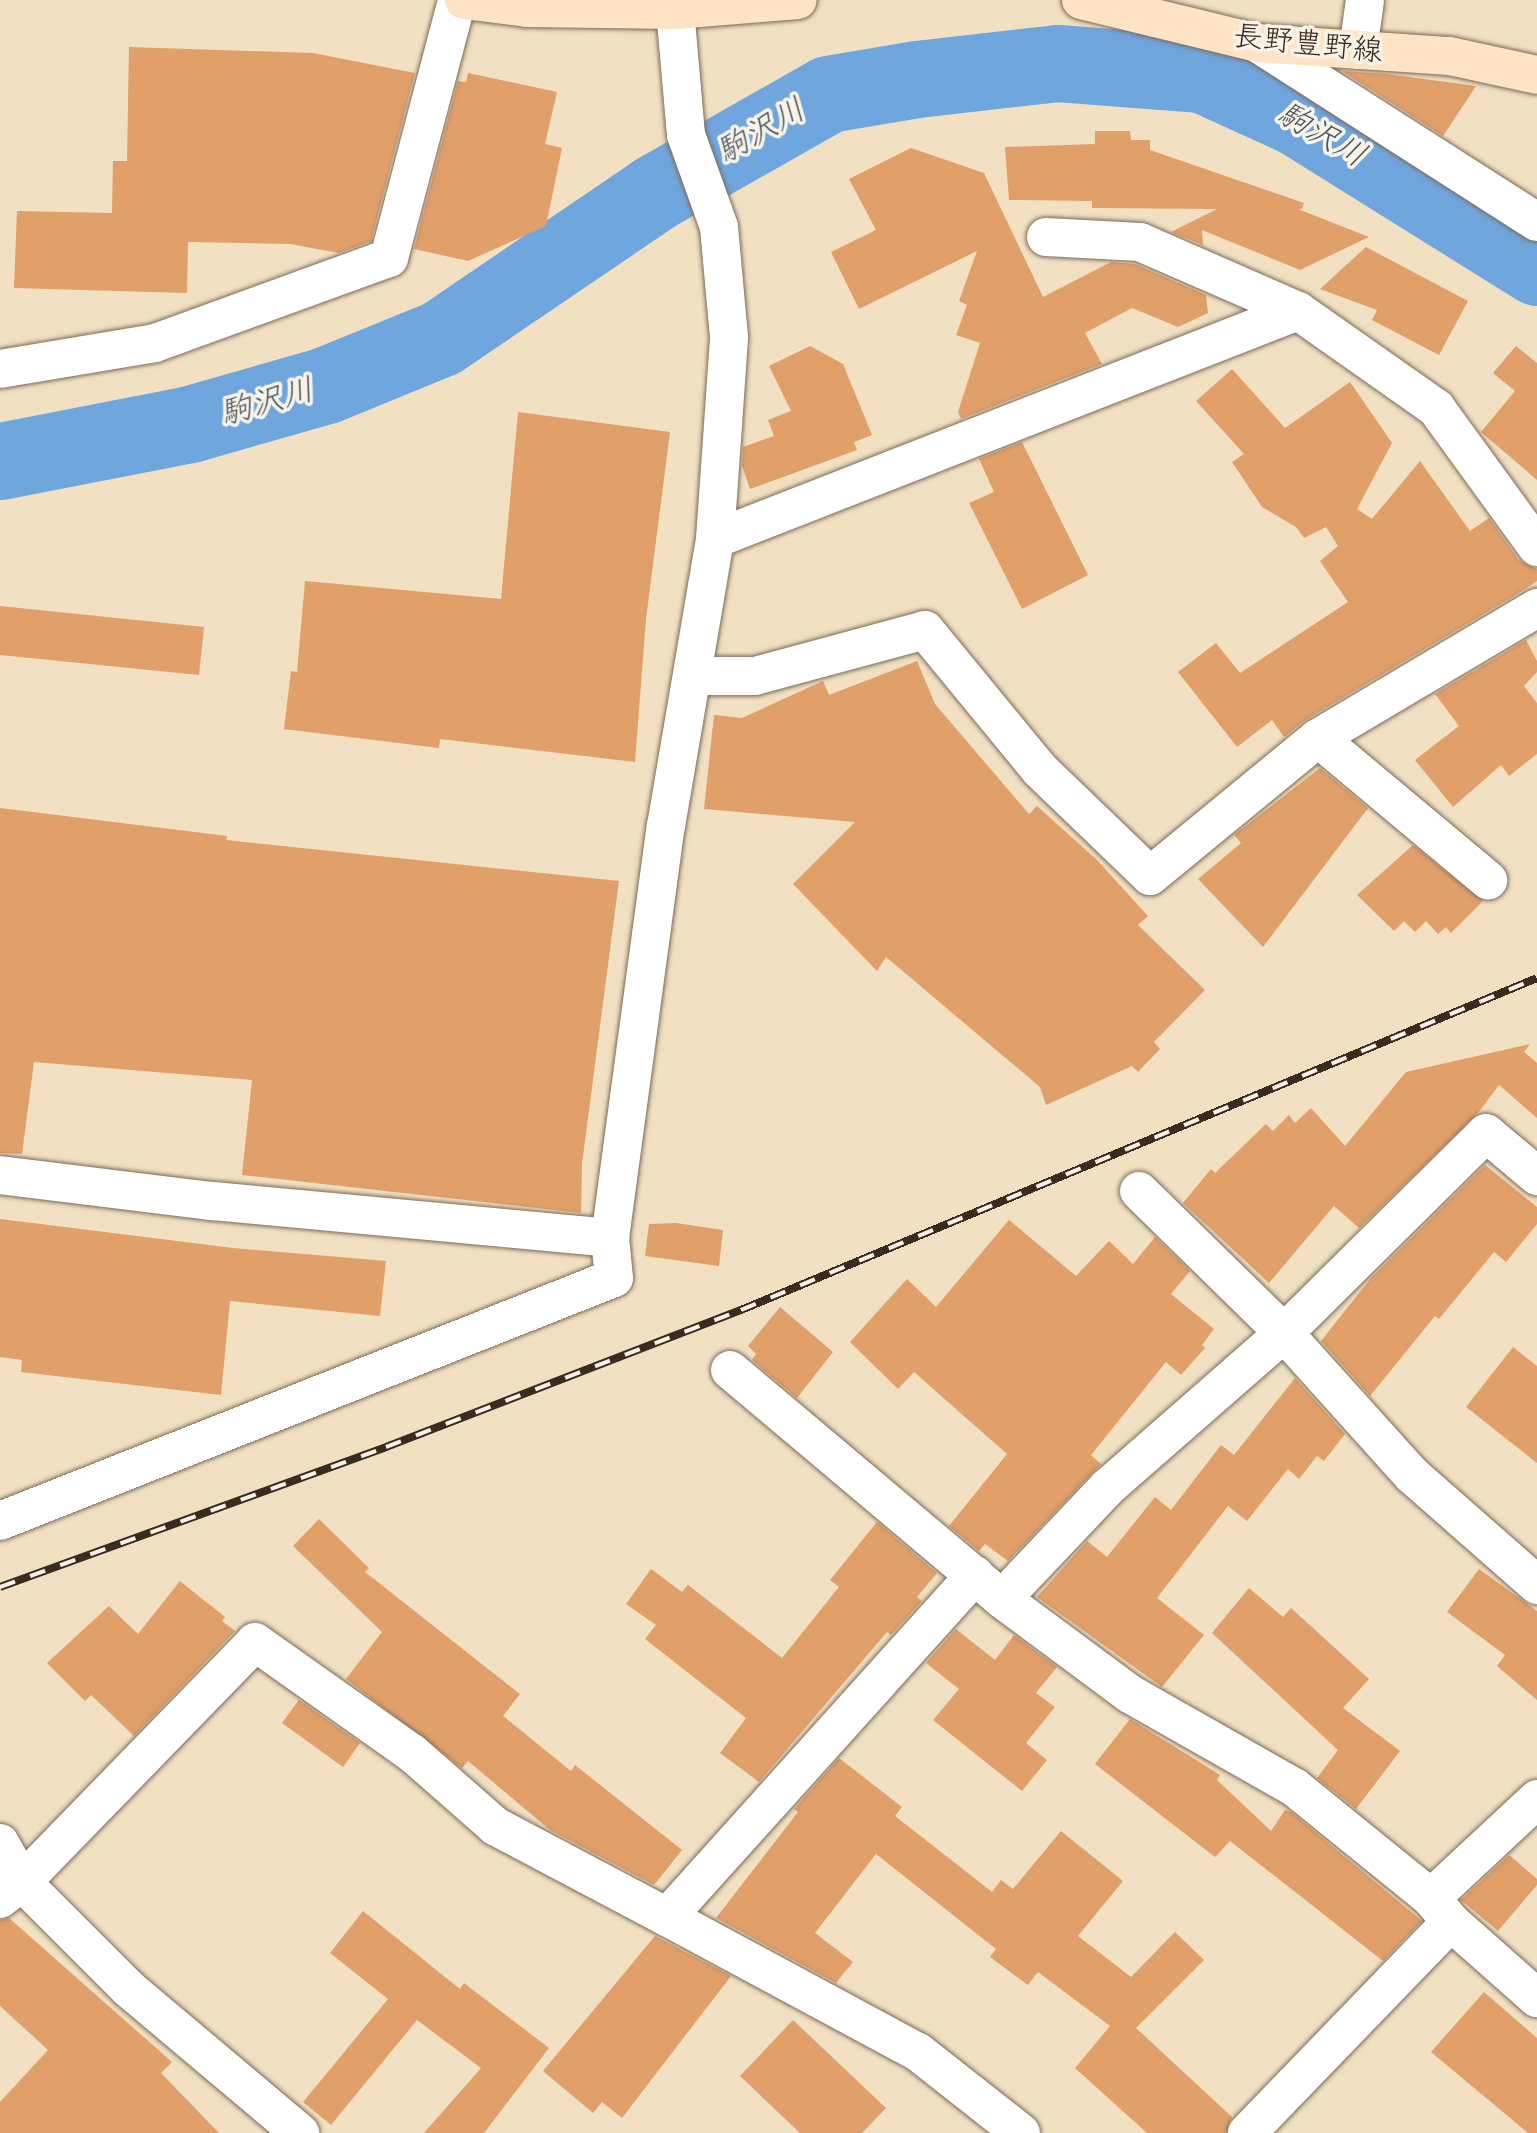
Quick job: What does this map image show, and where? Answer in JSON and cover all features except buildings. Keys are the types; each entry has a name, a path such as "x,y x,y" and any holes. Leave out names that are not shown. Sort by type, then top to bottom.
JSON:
{"main road":[{"path":"464,0 527,8 675,10 722,4 798,0"},
{"name":"長野豊野線","path":"1081,0 1257,43 1450,56 1537,75"}],"street":[{"path":"0,369 155,343 389,258 457,0"},
{"path":"1358,50 1365,0"},
{"path":"0,1521 614,1278 610,1238 692,676 715,539 729,337 719,227 686,135 675,10"},
{"path":"1257,43 1537,222"},
{"path":"1046,237 1140,242 1298,312 1436,408 1537,547"},
{"path":"715,539 1298,312"},
{"path":"692,676 755,676 925,630 1039,769 1150,876 1318,738 1537,608"},
{"path":"1318,738 1488,880"},
{"path":"667,1917 988,1587 1108,1487 1284,1333 1486,1133 1537,1176"},
{"path":"0,1175 213,1201 610,1238"},
{"path":"1139,1191 1284,1333 1412,1475 1537,1585"},
{"path":"730,1370 988,1587 1130,1694 1294,1787 1441,1910 1537,1998"},
{"path":"11,1891 255,1642 412,1753 495,1826 918,2052 1021,2133"},
{"path":"1247,2133 1537,1799"},
{"path":"0,1843 11,1891 300,2133"}],"waterway":[{"name":"駒沢川","path":"0,461 190,424 326,385 441,338 654,193 828,94 917,79 1058,63 1202,74 1297,117 1537,267"}],"railway":[{"path":"0,1587 386,1447 741,1310 1537,978"}]}
